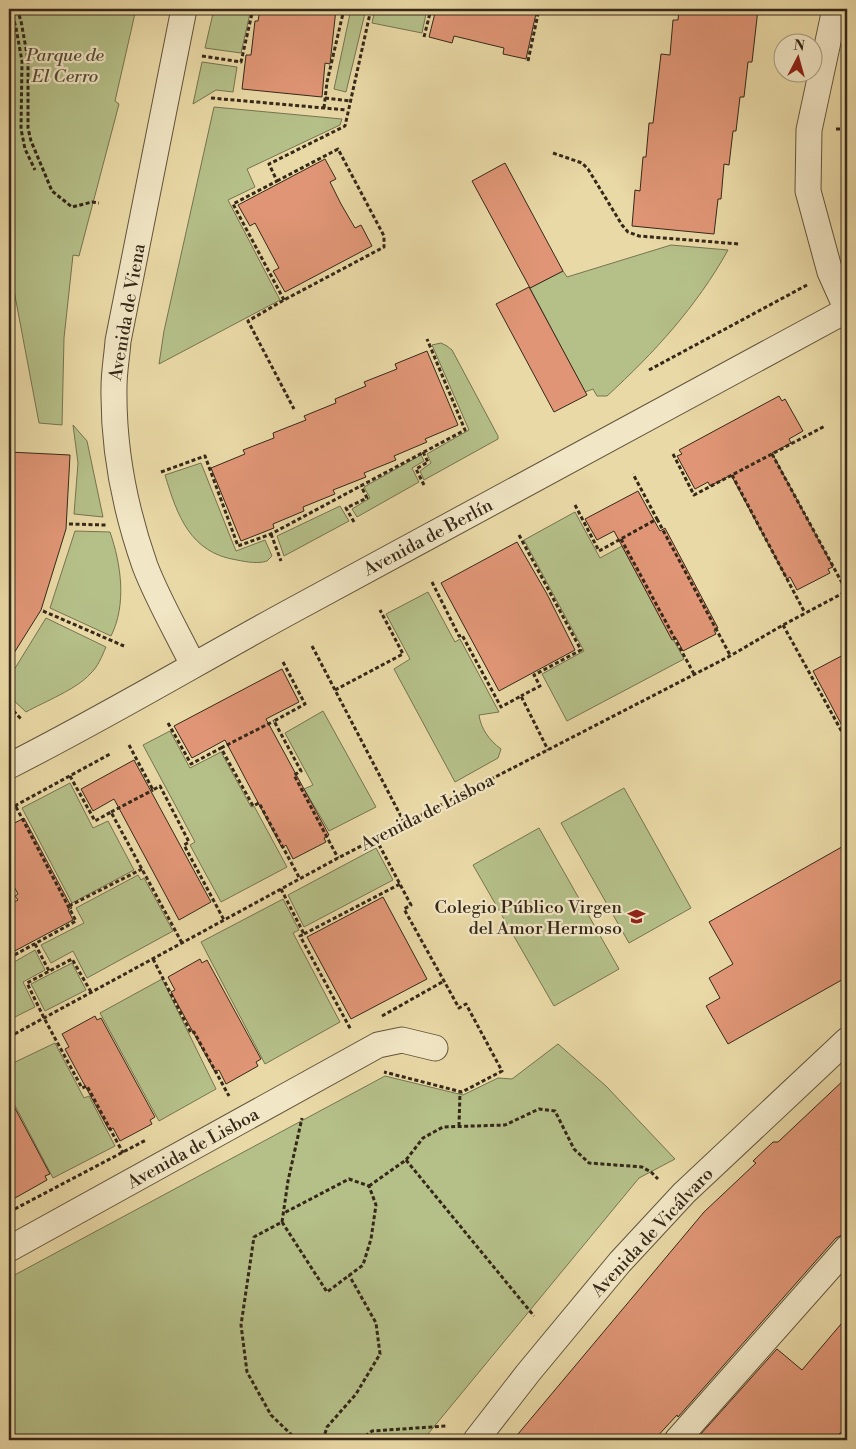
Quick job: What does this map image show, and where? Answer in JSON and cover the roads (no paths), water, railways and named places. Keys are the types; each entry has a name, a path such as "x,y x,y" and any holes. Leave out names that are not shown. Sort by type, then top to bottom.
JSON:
{"street":[{"name":"Avenida de Viena","path":"184,9 118,341 114,385 116,436 124,489 145,566 160,601 193,665"},
{"path":"835,9 809,130 808,191 830,272 847,310"},
{"name":"Avenida de Berlín","path":"9,766 847,310"},
{"name":"Avenida de Lisboa","path":"9,1249 378,1045 402,1040 435,1048"},
{"name":"Avenida de Vicálvaro","path":"476,1440 528,1373 620,1262 684,1193 847,1040"},
{"path":"677,1440 847,1248"}],"place":[{"name":"Colegio Público Virgen del Amor Hermoso","path":"636,917"}],"park label":[{"name":"Parque de El Cerro","path":"65,65"}]}
